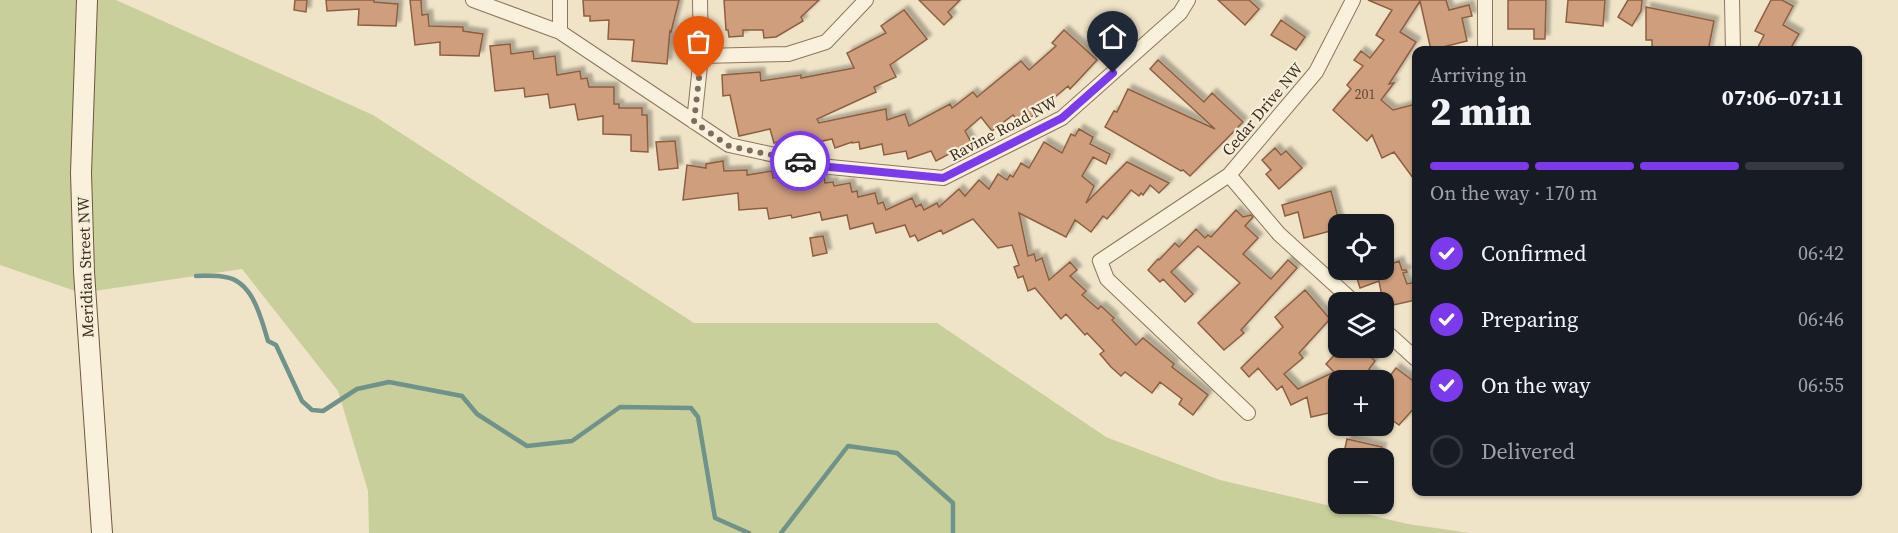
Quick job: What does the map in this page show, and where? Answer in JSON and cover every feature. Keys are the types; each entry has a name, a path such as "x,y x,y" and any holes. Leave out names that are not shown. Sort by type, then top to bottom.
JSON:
{"street":[{"name":"Meridian Street NW","path":"87,0 81,173 86,310 102,533"},
{"name":"Ravine Road NW","path":"473,0 560,32 729,146 830,167 943,178 1062,118 1180,13 1188,0"},
{"path":"560,0 560,32"},
{"path":"694,122 701,56 700,0"},
{"path":"701,56 788,54 826,42 866,0"},
{"name":"Cedar Drive NW","path":"1248,413 1107,279 1100,261 1229,175 1316,72 1353,0"},
{"path":"1485,0 1485,46"},
{"path":"1732,0 1733,46"},
{"path":"1229,175 1279,234 1343,292"},
{"path":"1394,339 1412,355"}],"green space":[{"path":"0,0 116,0 373,115 694,323 937,323 1106,437 1220,480 1328,505 1328,514 1365,514 1408,524 1470,533 369,533 368,491 338,391 242,269 81,293 0,265"}],"building":[{"path":"295,0 307,0 306,12 294,10"},
{"path":"326,0 374,0 374,2 398,4 396,26 358,25 359,9 327,11"},
{"path":"410,0 421,0 422,15 428,14 429,26 463,27 463,31 483,34 479,56 440,55 440,42 415,45"},
{"path":"583,0 679,0 670,31 667,64 632,61 634,40 608,39 609,20 590,21 590,16 584,16"},
{"path":"724,0 819,0 801,17 803,21 776,37 764,38 763,30 743,30 743,36 729,37 728,30 726,30"},
{"path":"919,0 960,0 948,12 952,17 944,25"},
{"path":"1218,0 1249,0 1259,9 1245,25"},
{"path":"1368,0 1446,0 1449,10 1469,5 1472,16 1462,18 1467,41 1447,46 1430,46 1420,1 1400,32 1416,42 1389,84 1394,83 1381,100 1393,110 1412,105 1412,177 1394,152 1382,158 1372,135 1367,141 1333,110 1351,89 1347,85 1363,66 1354,60 1361,51 1370,58 1384,40 1376,35 1392,10"},
{"path":"1508,0 1546,0 1545,39 1534,39 1534,29 1508,29"},
{"path":"1568,0 1605,0 1603,26 1566,22"},
{"path":"1628,0 1642,0 1641,11 1632,26 1618,17"},
{"path":"1771,0 1782,0 1793,6 1783,25 1799,34 1792,46 1758,46 1764,35 1755,31"},
{"path":"1646,7 1714,21 1709,46 1652,46 1652,40 1646,40"},
{"path":"904,10 927,39 890,65 896,77 874,87 876,92 817,119 819,123 886,109 887,120 905,114 909,126 950,104 952,108 973,92 977,97 1021,61 1029,70 1056,46 1052,43 1064,30 1097,60 1070,89 1068,86 1022,125 1013,115 992,131 981,117 965,131 971,142 936,161 931,151 908,159 906,151 884,155 882,144 860,149 859,142 852,142 835,148 832,139 809,144 806,134 774,143 770,129 739,136 730,95 723,96 722,75 760,72 761,81 801,75 801,78 854,68 847,53 886,33 881,26"},
{"path":"1281,20 1305,37 1296,50 1271,35"},
{"path":"510,44 511,54 533,51 534,59 555,56 557,75 580,71 581,79 587,78 589,87 614,87 614,104 619,104 619,108 642,108 642,115 647,115 648,152 631,151 631,135 603,134 603,116 578,120 575,104 550,108 548,94 525,97 524,88 495,91 490,46"},
{"path":"1158,60 1204,102 1212,93 1243,122 1190,176 1105,127 1114,111 1117,112 1128,89 1215,129 1150,69"},
{"path":"1079,129 1093,137 1090,144 1110,154 1106,164 1093,157 1082,176 1094,186 1086,203 1127,162 1169,183 1159,193 1150,185 1143,195 1141,193 1139,196 1131,190 1107,219 1103,216 1091,232 1075,220 1066,237 1019,213 1028,256 1034,254 1036,261 1042,258 1049,280 1070,262 1077,270 1070,276 1086,291 1082,295 1098,309 1101,306 1114,318 1112,320 1136,345 1143,338 1174,364 1172,367 1208,395 1193,415 1179,404 1182,399 1160,382 1152,393 1125,372 1121,376 1100,354 1104,351 1087,333 1085,335 1066,314 1061,319 1035,288 1028,291 1023,276 1018,278 1014,267 1019,265 1012,245 998,248 973,219 943,234 941,230 918,241 915,235 910,237 905,225 876,233 873,223 850,229 847,215 822,220 820,212 792,218 791,215 769,219 767,208 739,210 738,193 683,200 687,165 706,168 706,164 723,161 724,171 747,170 747,175 772,171 773,178 794,175 795,178 800,177 800,180 824,175 825,183 833,182 834,186 850,183 852,192 857,191 858,197 875,193 878,204 883,202 886,210 912,198 916,207 921,204 924,210 937,203 939,207 959,189 965,196 979,180 989,189 998,174 1007,180 1010,175 1013,177 1021,163 1029,168 1044,142 1062,153 1071,134 1075,136"},
{"path":"675,141 678,168 659,170 656,142"},
{"path":"1275,148 1281,155 1286,151 1302,168 1279,189 1266,174 1271,170 1262,160"},
{"path":"1331,191 1337,214 1328,214 1328,232 1304,238 1298,212 1285,216 1282,205"},
{"path":"1236,210 1243,217 1251,215 1253,217 1245,226 1258,238 1243,254 1271,279 1288,260 1297,268 1241,330 1244,333 1224,350 1198,323 1240,283 1198,246 1171,272 1193,294 1185,302 1163,279 1160,282 1148,270 1175,243 1179,247 1196,229 1205,238 1208,235 1211,237"},
{"path":"823,236 827,253 813,256 810,238"},
{"path":"1399,261 1402,270 1407,272 1403,273 1407,284 1412,283 1412,301 1394,305 1394,292 1381,292 1379,281 1360,288 1358,280 1394,280 1394,263"},
{"path":"1305,290 1328,317 1328,321 1299,353 1303,358 1284,374 1298,389 1328,375 1328,413 1311,417 1307,397 1291,405 1282,386 1277,390 1258,368 1249,377 1241,368 1283,327 1275,317"},
{"path":"1332,358 1372,358 1375,361 1369,369 1332,370 1326,364"},
{"path":"1396,368 1412,380 1412,410 1399,425 1394,421 1394,371"},
{"path":"1347,439 1382,447 1382,448 1345,448"}],"waterway":[{"path":"196,276 225,277 243,285 259,312 268,341 276,345 302,401 312,410 323,411 357,389 389,382 462,396 477,414 527,446 572,441 620,407 691,408 698,417 715,518 749,533"},
{"path":"781,533 848,446 897,453 953,503 953,533"}],"way so far":[{"path":"699,78 694,122 729,146 800,161"}],"route":[{"path":"800,161 830,167 943,178 1062,118 1113,73"}]}
